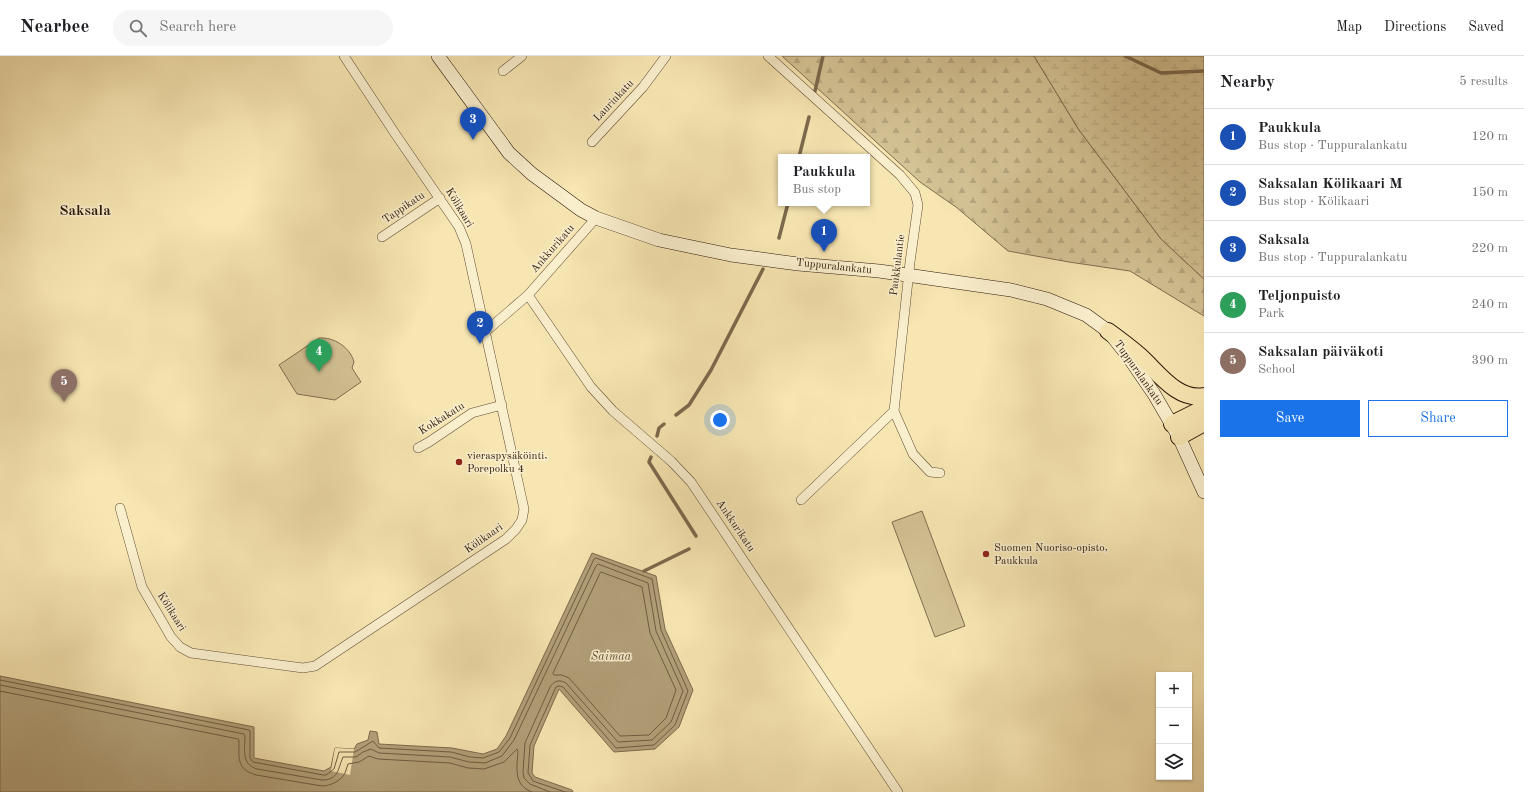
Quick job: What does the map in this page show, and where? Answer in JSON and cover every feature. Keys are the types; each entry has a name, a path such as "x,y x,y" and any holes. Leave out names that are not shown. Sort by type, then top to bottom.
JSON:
{"highway":[{"path":"1108,331 1141,356 1175,389 1192,396 1204,396"},
{"path":"1175,430 1204,408"},
{"path":"1175,430 1204,423"}],"street":[{"name":"Kölikaari","path":"120,508 142,587 171,638 180,647 191,653 303,668 315,666 489,551 516,529 522,520 524,509 466,244 459,227 344,56"},
{"name":"Tuppuralankatu","path":"438,56 509,152 532,174 581,210 596,218 659,240 731,255 909,275 1011,290 1047,299 1086,315 1108,331 1128,356 1154,394 1175,430 1204,492"},
{"path":"503,71 522,56"},
{"name":"Laurinkatu","path":"592,142 643,87 666,56"},
{"name":"Paukkulantie","path":"768,56 900,175 915,193 918,204 894,411"},
{"name":"Tappikatu","path":"382,238 440,198"},
{"name":"Ankkurikatu","path":"485,332 528,295 596,218"},
{"name":"Ankkurikatu","path":"528,295 591,387 613,412 671,462 691,482 898,792"},
{"name":"Kokkakatu","path":"418,448 472,413 502,405"},
{"path":"801,500 894,411 913,454 930,472 940,473"}],"green space":[{"path":"782,56 1034,56 1079,130 1161,239 1204,279 1204,316 1130,271 1008,251 956,207 920,182"},
{"path":"1034,56 1204,56 1204,279 1161,239 1079,130"},
{"path":"319,338 336,341 349,352 354,362 352,368 361,382 335,400 297,394 279,365"},
{"path":"922,511 965,626 935,637 892,522"}],"water":[{"name":"Saimaa","path":"592,553 656,576 665,629 693,690 679,727 655,749 614,752 559,689 534,746 532,773 535,777 572,790 573,792 0,792 0,676 254,727 254,758 324,771 331,767 335,748 354,749 357,744 368,740 370,731 377,732 379,744 452,748 483,754 497,749 506,736"}],"pier":[{"path":"335,748 354,749 350,775 331,771"}],"waterway":[{"path":"815,91 823,56"},
{"path":"1125,56 1161,73 1204,71"},
{"path":"800,154 809,117"},
{"path":"779,238 787,206"},
{"path":"676,415 689,405 711,370 763,269"},
{"path":"657,436 659,428 664,424"},
{"path":"651,457 649,462 696,536"},
{"path":"644,571 689,549"}],"place":[{"name":"Saksala","path":"473,140"},
{"name":"Paukkula","path":"824,252"},
{"name":"Saksalan Kölikaari M","path":"480,344"},
{"name":"Teljonpuisto","path":"319,372"},
{"name":"Saksalan päiväkoti","path":"64,402"},
{"name":"vieraspysäköinti, Porepolku 4","path":"459,462"},
{"name":"Suomen Nuoriso-opisto, Paukkula","path":"986,554"}],"district":[{"name":"Saksala","path":"85,211"}]}
